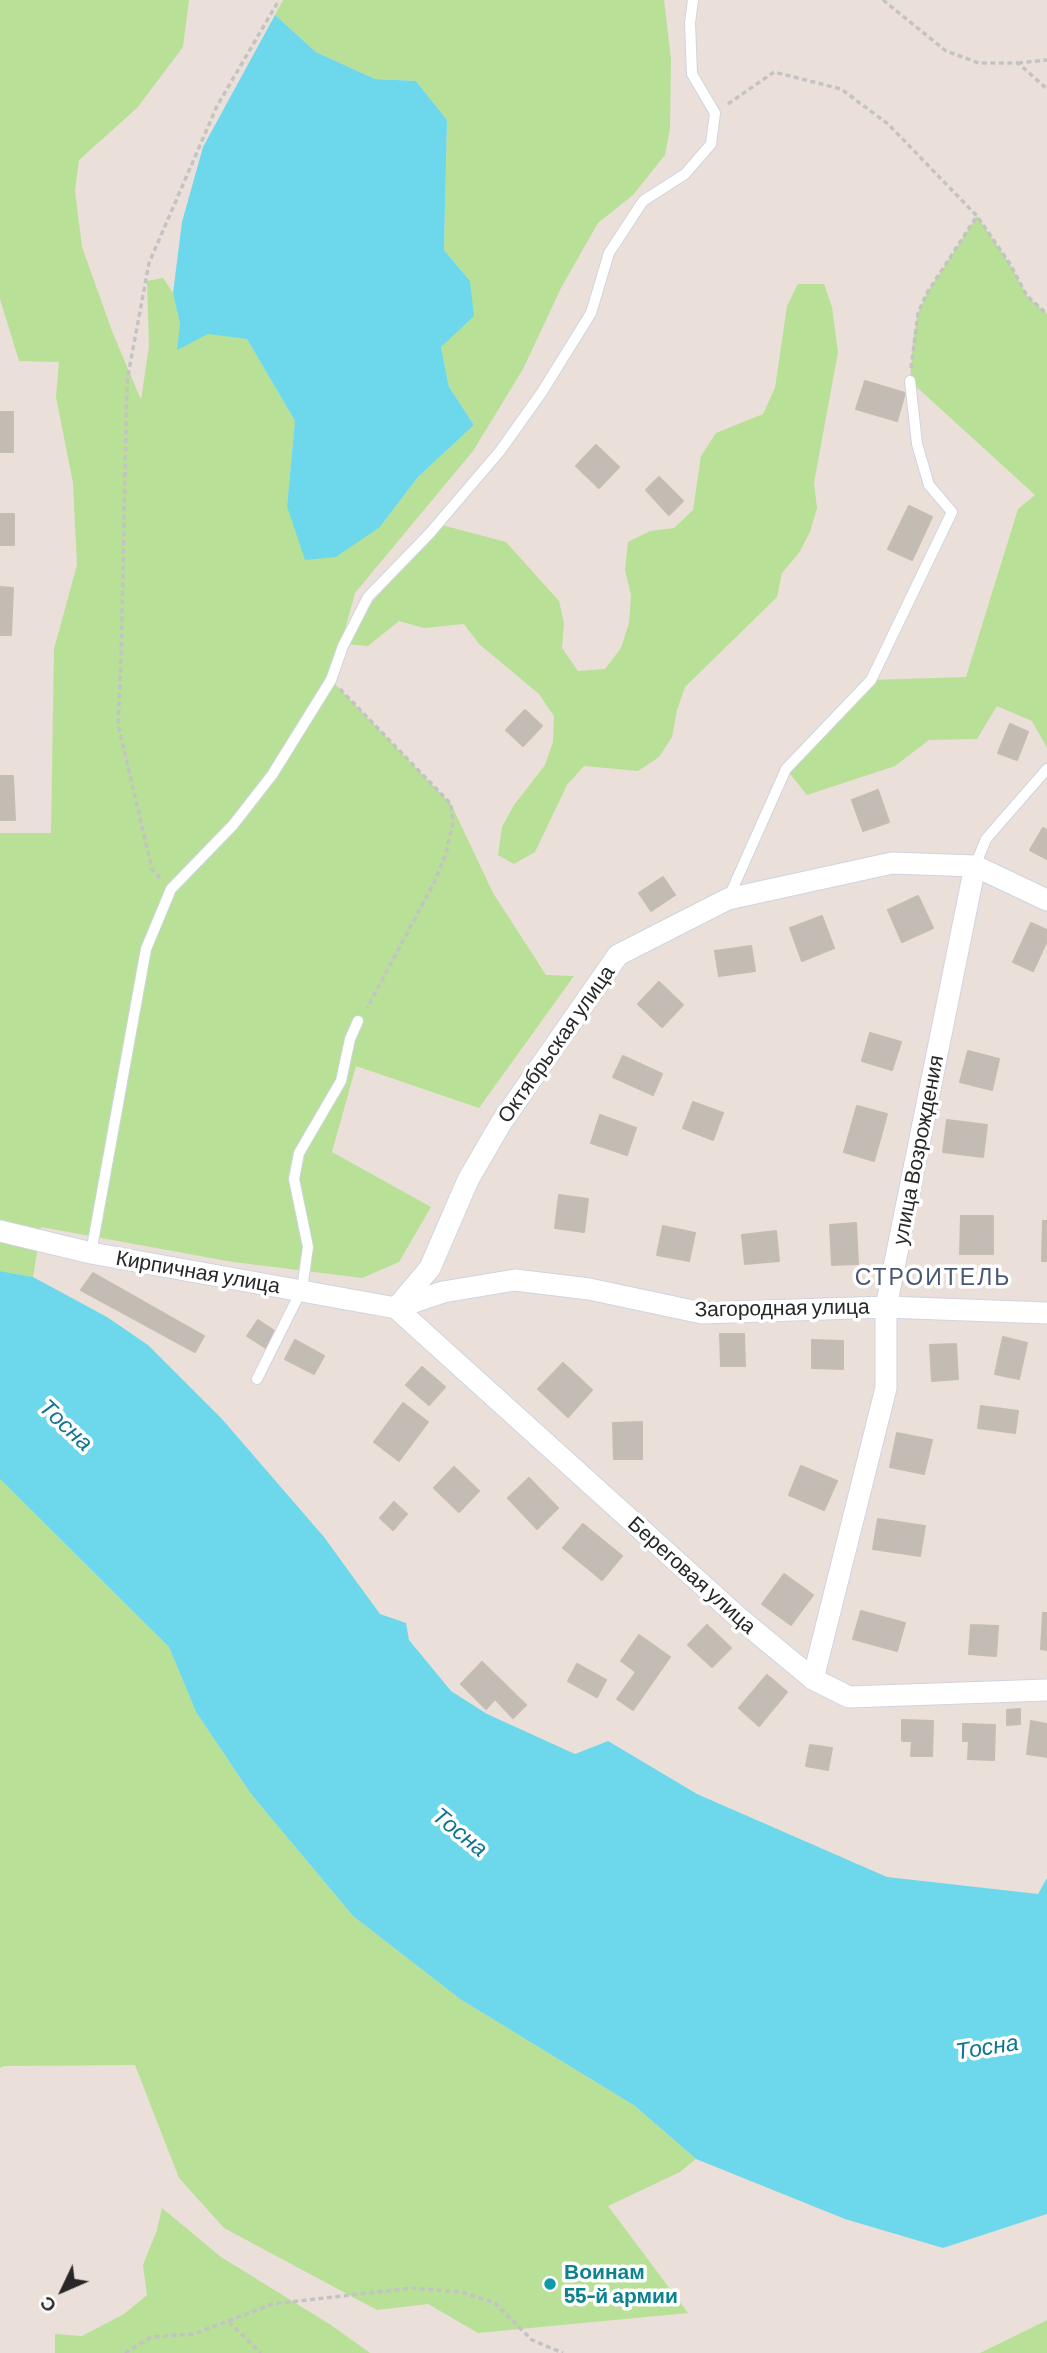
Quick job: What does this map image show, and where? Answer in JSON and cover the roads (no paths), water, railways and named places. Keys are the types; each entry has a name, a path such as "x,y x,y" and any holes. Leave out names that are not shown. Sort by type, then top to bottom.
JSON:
{"street":[{"name":"Октябрьская улица","path":"396,1308 430,1268 468,1180 501,1123 618,955 728,899 892,863 975,866 1047,900"},
{"name":"улица Возрождения","path":"813,1679 887,1388 886,1307 975,866"},
{"name":"Кирпичная улица","path":"0,1231 91,1253 396,1308"},
{"name":"Загородная улица","path":"396,1308 443,1292 515,1280 589,1289 702,1313 886,1307 1047,1313"},
{"name":"Береговая улица","path":"396,1308 738,1617 813,1679 849,1697 1047,1690"}],"lane":[{"path":"91,1253 146,949 171,890 233,825 272,775 331,680 343,646 368,597 430,533 500,451 542,392 591,313 609,253 643,201 685,174 711,144 715,113 692,74 690,23 694,0"},
{"path":"728,899 786,769 871,680 952,512 929,485 917,444 910,381"},
{"path":"975,866 986,839 1047,769"},
{"path":"257,1379 302,1290 308,1247 294,1180 299,1153 341,1082 350,1040 358,1021"}],"water":[{"path":"275,15 316,52 375,79 416,81 447,120 444,250 470,281 474,316 441,347 449,387 474,425 418,477 380,527 336,557 305,560 287,506 295,421 247,339 208,334 177,350 180,324 173,293 182,222 203,147"},
{"name":"Тосна","path":"0,1271 33,1277 107,1317 148,1345 222,1419 324,1537 380,1614 406,1623 409,1640 451,1691 487,1714 575,1754 608,1741 697,1794 887,1877 1038,1894 1047,1878 1047,2214 943,2248 845,2219 696,2159 635,2106 460,1999 353,1916 251,1794 196,1712 169,1647 0,1479"}],"place":[{"name":"Воинам 55-й армии","path":"550,2284"}],"district":[{"name":"СТРОИТЕЛЬ","path":"933,1277"}]}
